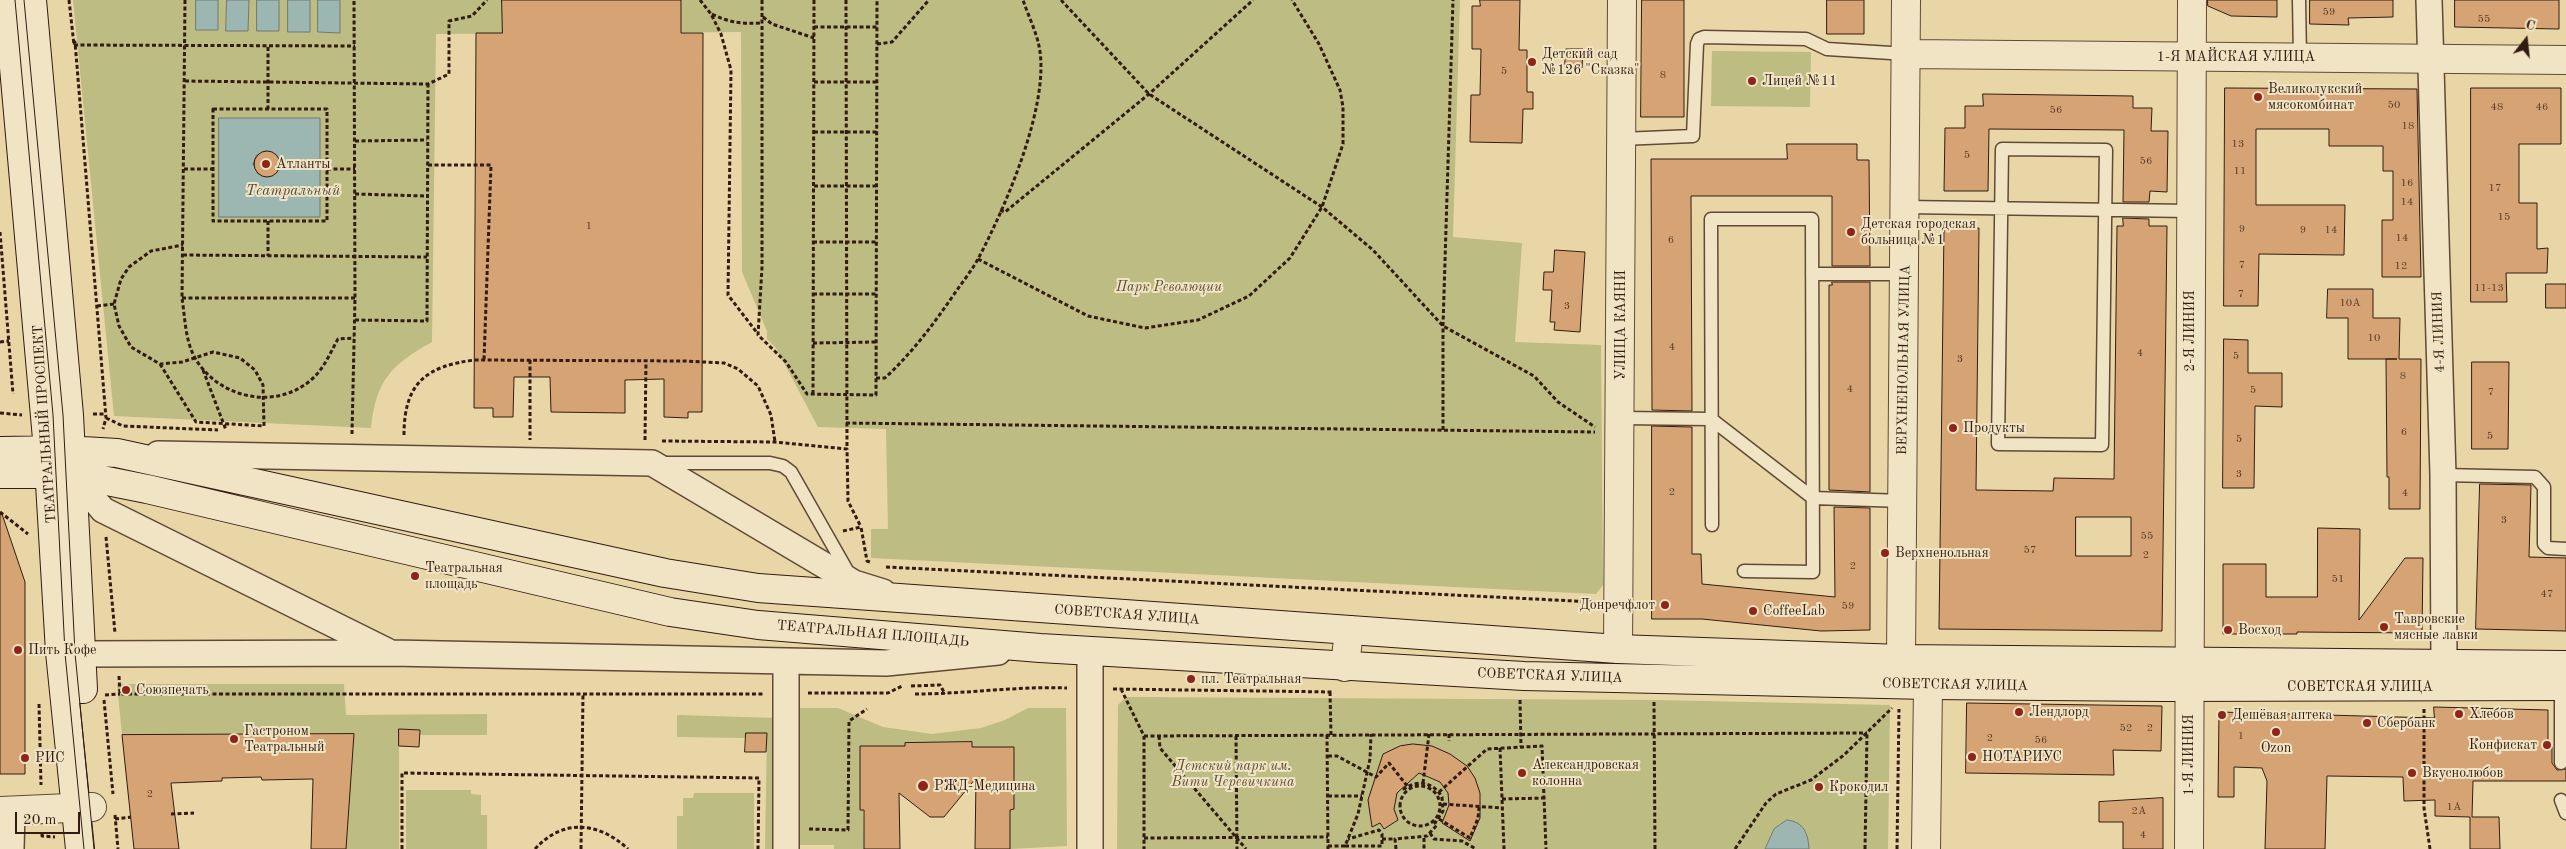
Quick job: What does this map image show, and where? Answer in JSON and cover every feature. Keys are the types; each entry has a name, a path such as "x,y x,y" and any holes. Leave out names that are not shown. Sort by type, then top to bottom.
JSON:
{"main road":[{"name":"ТЕАТРАЛЬНЫЙ ПРОСПЕКТ","path":"8,0 60,462 98,849"},
{"name":"ТЕАТРАЛЬНЫЙ ПРОСПЕКТ","path":"32,0 60,462 60,652 95,811 80,849"},
{"name":"УЛИЦА КАЯНИ","path":"1618,649 1622,0"},
{"name":"ВЕРХНЕНОЛЬНАЯ УЛИЦА","path":"1901,659 1906,0"},
{"name":"2-Я ЛИНИЯ","path":"2189,674 2192,0"},
{"name":"1-Я МАЙСКАЯ УЛИЦА","path":"1907,54 2566,60"},
{"path":"0,451 60,462"},
{"path":"0,474 108,452 665,573 758,588 904,599"},
{"name":"ТЕАТРАЛЬНАЯ ПЛОЩАДЬ","path":"60,462 146,489 670,612 758,625 1040,648"},
{"name":"СОВЕТСКАЯ УЛИЦА","path":"904,599 1618,649 1901,659 2189,674 2564,679"},
{"path":"1345,667 1349,630"},
{"name":"СОВЕТСКАЯ УЛИЦА","path":"1040,648 1524,676 1928,685 2444,664 2564,679"},
{"path":"1901,659 1928,685 1926,849"},
{"name":"1-Я ЛИНИЯ","path":"2189,674 2189,849"},
{"path":"6,811 95,811"}],"street":[{"name":"4-Я ЛИНИЯ","path":"2429,0 2443,475 2444,664"},
{"path":"108,452 648,452 854,583 904,599"},
{"name":"ТЕАТРАЛЬНАЯ ПЛОЩАДЬ","path":"60,462 103,510 392,653"},
{"name":"ТЕАТРАЛЬНАЯ ПЛОЩАДЬ","path":"80,654 392,653 886,663 1040,648"},
{"path":"1090,651 1090,849"},
{"path":"786,661 786,839"},
{"path":"6,811 11,849"}],"lane":[{"path":"2300,0 2300,58"},
{"path":"1621,139 1694,136 1697,44 1699,39 1704,37 1806,39 1827,48 1907,54"},
{"path":"2002,149 2106,150 2105,210 2102,445 1998,444 2002,149"},
{"path":"1905,207 2191,211"},
{"path":"1712,525 1711,219 1812,219 1813,572 1744,571"},
{"path":"1812,274 1905,274"},
{"path":"1620,418 1711,419 1813,498 1902,501"},
{"path":"648,452 770,463 783,466 791,472 854,583"},
{"path":"2443,475 2535,478 2544,486 2544,544 2548,548 2566,549"},
{"path":"2561,763 2564,679"},
{"path":"2561,800 2566,813"}],"path":[{"path":"70,0 74,45"},
{"path":"185,0 182,298 190,346 202,367 215,380 238,394 275,397 305,384 328,360 338,339 354,338"},
{"path":"352,436 355,320 354,0"},
{"path":"185,81 428,84 449,74 449,21 472,16 487,0"},
{"path":"700,0 711,14 726,48 731,70 728,295 758,335 786,362 806,394 876,395 877,0"},
{"path":"758,335 762,267 762,0"},
{"path":"813,394 814,0"},
{"path":"846,0 845,394 847,449"},
{"path":"877,44 892,42 930,0"},
{"path":"876,378 886,378 911,354 929,331 978,260 1000,210 1031,130 1040,75 1039,47 1023,0"},
{"path":"846,423 1602,432 1558,402 1534,376 1443,326 1373,250 1322,207 1149,94 1061,0"},
{"path":"1000,210 1005,212 1149,94 1253,0"},
{"path":"978,260 1088,316 1146,328 1198,320 1249,296 1290,258 1322,207 1343,144 1343,107 1332,70 1292,0"},
{"path":"1443,430 1443,326 1453,0"},
{"path":"711,14 726,21 743,24 762,23"},
{"path":"762,17 772,24 814,38"},
{"path":"814,27 877,27"},
{"path":"74,45 75,42 108,452"},
{"path":"74,45 355,46"},
{"path":"268,47 268,109"},
{"path":"814,82 877,82"},
{"path":"355,320 427,321 426,196 428,84"},
{"path":"213,109 328,109 327,221 213,221 213,169 213,109"},
{"path":"814,132 876,132"},
{"path":"355,141 427,140"},
{"path":"428,165 491,166 484,360"},
{"path":"184,169 213,169"},
{"path":"327,169 355,169"},
{"path":"814,186 876,186"},
{"path":"355,194 426,196"},
{"path":"268,221 268,256"},
{"path":"0,232 13,394"},
{"path":"814,242 876,242"},
{"path":"160,364 196,358 213,352 240,358 255,370 261,379 265,397 264,426 196,422 160,364 131,347 119,326 114,304 128,267 151,251 183,245"},
{"path":"183,255 427,257"},
{"path":"813,294 876,294"},
{"path":"182,298 355,298"},
{"path":"97,306 114,304"},
{"path":"0,342 9,341"},
{"path":"813,343 876,342"},
{"path":"404,438 404,424 410,397 424,376 442,366 476,360 646,360 724,363 750,376 766,399 774,427 775,442"},
{"path":"530,360 530,441"},
{"path":"646,360 648,452"},
{"path":"202,367 226,430"},
{"path":"106,418 123,426"},
{"path":"103,510 120,694"},
{"path":"0,512 28,535"},
{"path":"842,531 861,527 867,561 875,564"},
{"path":"883,567 1594,604 1599,598"},
{"path":"109,746 104,695 888,693 901,686 940,685 945,694 915,694"},
{"path":"1121,689 1144,736 1144,849"},
{"path":"1330,692 1328,848 1382,846 1379,830 1347,839"},
{"path":"581,849 583,693"},
{"path":"1520,693 1521,747"},
{"path":"1654,695 1655,849"},
{"path":"1897,849 1899,700"},
{"path":"2424,706 2424,808 2430,849"},
{"path":"1735,849 1776,794 1811,780 1844,755 1893,707"},
{"path":"786,839 848,830 849,721 867,709"},
{"path":"1144,736 1867,733"},
{"path":"1865,849 1867,733"},
{"path":"1345,846 1358,814 1370,759 1370,734"},
{"path":"1423,783 1430,734"},
{"path":"1449,734 1449,741"},
{"path":"1160,736 1160,748 1246,849"},
{"path":"1236,736 1237,849"},
{"path":"1438,792 1487,748 1542,746 1546,849"},
{"path":"1500,748 1504,849"},
{"path":"1328,756 1337,756 1376,777 1389,763 1408,786"},
{"path":"402,849 402,773 760,778 758,849"},
{"path":"1382,839 1424,838 1437,825 1434,822 1439,811 1436,794 1422,786 1406,792 1402,797 1400,808 1406,819 1422,825 1434,822 1439,819 1443,804 1438,792 1423,783 1408,786 1404,789 1406,792"},
{"path":"1328,796 1362,796"},
{"path":"1502,799 1544,798"},
{"path":"1443,804 1502,808"},
{"path":"1439,819 1470,838 1478,818 1479,807"},
{"path":"95,811 131,817"},
{"path":"171,814 194,813"},
{"path":"535,849 550,836 561,830 581,826 604,831 628,849"},
{"path":"1430,832 1434,839 1462,841 1476,849"},
{"path":"1144,838 1328,837"},
{"path":"1424,838 1424,849"},
{"path":"1396,839 1396,849"}],"green space":[{"name":"Парк Революции","path":"73,0 1460,0 1453,237 1522,243 1515,342 1601,345 1603,585 1596,594 871,558 871,529 888,529 886,429 818,427 776,348 767,339 767,331 742,272 741,32 436,34 432,342 406,358 388,376 377,398 371,428 114,416"},
{"path":"1712,51 1811,52 1810,107 1711,106"},
{"path":"117,684 344,684 346,715 487,714 487,735 420,735 420,730 399,729 399,849 346,849 353,734 122,735"},
{"name":"Детский парк им. Вити Черевичкина","path":"1126,697 1656,700 1890,705 1888,849 1117,849 1118,705"},
{"path":"800,708 838,708 883,727 932,734 981,728 1005,720 1028,708 1066,708 1067,846 1010,849 1010,810 1014,809 1014,747 972,747 971,742 905,743 905,746 860,746 860,809 863,810 864,849 834,849 834,845 800,845"},
{"path":"677,715 778,718 777,849 765,849 767,733 746,733 746,738 677,737"},
{"path":"406,790 471,790 471,794 481,795 481,815 487,815 487,849 406,849"},
{"path":"694,793 754,793 754,849 677,849 677,816 683,816 683,798 693,798"}],"water":[{"path":"196,0 218,0 218,30 196,30"},
{"path":"227,0 249,0 248,31 226,31"},
{"path":"257,0 279,0 279,31 257,31"},
{"path":"288,0 310,0 310,32 288,32"},
{"path":"318,0 340,0 340,33 318,32"},
{"name":"Театральный","path":"219,118 320,118 320,217 219,217","holes":["266,151 275,154 280,162 277,172 267,177 258,174 253,164 256,156"]},
{"path":"1787,820 1797,823 1804,829 1808,838 1809,849 1765,849 1774,829"}],"building":[{"path":"502,0 681,0 681,33 703,33 702,412 688,412 688,418 664,417 664,379 625,380 625,413 551,412 550,377 514,377 513,417 493,417 493,408 474,408 476,33 502,33"},
{"path":"1480,0 1520,0 1519,50 1527,50 1527,92 1533,92 1533,109 1523,109 1522,143 1470,142 1471,95 1480,95 1481,49 1472,49 1472,6 1480,6"},
{"path":"1642,0 1684,0 1684,117 1641,117"},
{"path":"1827,0 1864,0 1864,34 1827,34"},
{"path":"2208,0 2277,0 2277,17 2231,16 2208,6"},
{"path":"2310,0 2393,0 2393,17 2348,18 2349,25 2310,24"},
{"path":"2455,0 2559,0 2559,29 2455,27"},
{"path":"1566,49 1583,49 1582,68 1565,67"},
{"path":"2225,88 2417,89 2421,277 2382,277 2382,220 2393,220 2393,171 2383,171 2383,146 2329,146 2329,129 2256,129 2256,205 2345,205 2344,255 2259,254 2258,306 2224,306"},
{"path":"2471,88 2561,88 2561,144 2519,144 2519,203 2537,203 2537,249 2548,248 2547,273 2506,273 2507,302 2471,302"},
{"path":"1983,94 2133,96 2133,108 2152,108 2151,131 2168,131 2167,192 2150,191 2149,202 2123,202 2124,130 1989,129 1988,191 1944,191 1945,128 1965,128 1965,106 1983,106"},
{"path":"1787,144 1857,144 1857,160 1869,160 1870,266 1832,266 1832,196 1691,196 1692,411 1652,410 1651,159 1787,159"},
{"path":"267,151 276,155 280,164 276,173 267,177 258,173 254,164 258,155"},
{"path":"2123,218 2149,219 2149,226 2167,226 2162,631 1939,629 1944,227 1979,228 1976,490 2053,491 2054,478 2114,479 2117,226 2123,226","holes":["2076,517 2131,517 2131,556 2076,556"]},
{"path":"1555,250 1585,252 1580,332 1554,330 1555,322 1550,322 1552,290 1543,290 1544,272 1553,272"},
{"path":"1832,282 1870,282 1870,492 1829,490 1829,285 1832,285"},
{"path":"2546,284 2566,284 2566,308 2546,308"},
{"path":"2328,289 2373,289 2373,318 2400,318 2399,359 2421,359 2420,509 2389,509 2386,359 2348,359 2348,318 2327,318"},
{"path":"2224,339 2248,340 2248,373 2282,373 2282,407 2255,406 2254,488 2223,488"},
{"path":"2472,362 2509,362 2508,449 2472,449"},
{"path":"1652,426 1692,427 1692,554 1701,554 1702,584 1835,597 1834,507 1870,508 1870,630 1821,631 1702,619 1652,619"},
{"path":"2480,484 2531,485 2529,557 2566,558 2566,631 2476,629"},
{"path":"2,514 25,582 25,774 0,774 0,515"},
{"path":"2318,528 2360,529 2359,620 2405,558 2423,558 2422,633 2297,632 2297,634 2223,634 2223,564 2266,564 2266,597 2317,597"},
{"path":"1967,703 2162,706 2161,751 2113,750 2114,775 1966,773"},
{"path":"2434,707 2548,710 2548,746 2552,746 2552,763 2557,770 2566,769 2566,781 2473,781 2472,817 2499,817 2500,849 2470,849 2470,817 2435,816 2435,800 2404,801 2403,777 2327,776 2325,849 2265,849 2267,781 2262,768 2234,767 2234,797 2218,797 2219,712 2434,718"},
{"path":"399,729 420,730 419,747 399,746"},
{"path":"746,733 767,733 766,752 745,752"},
{"path":"354,734 346,849 311,849 313,779 262,780 261,777 222,778 222,781 171,783 179,849 134,849 122,735"},
{"path":"972,742 972,747 1014,747 1014,809 1010,810 1010,849 975,849 976,778 944,817 930,817 899,793 900,849 864,849 864,810 860,810 860,746 905,746 905,743"},
{"path":"1413,744 1432,746 1450,754 1467,766 1475,778 1480,793 1480,818 1470,841 1442,823 1449,805 1448,793 1440,782 1419,773 1397,793 1394,809 1398,820 1384,829 1380,823 1372,827 1368,800 1383,754 1400,746"},
{"path":"2163,798 2163,849 2123,849 2123,822 2099,822 2099,802"}],"tram line":[{"path":"15,0 53,415 65,653 84,849"},
{"path":"24,0 63,415 75,653 94,849"}],"place":[{"name":"Детский сад №126 \"Сказка\"","path":"1532,62"},
{"name":"Лицей №11","path":"1752,81"},
{"name":"Великолукский мясокомбинат","path":"2258,97"},
{"name":"Атланты","path":"266,164"},
{"name":"Детская городская больница №1","path":"1851,232"},
{"name":"Продукты","path":"1953,428"},
{"name":"Верхненольная","path":"1885,553"},
{"name":"Театральная площадь","path":"415,576"},
{"name":"Донречфлот","path":"1665,605"},
{"name":"CoffeeLab","path":"1753,611"},
{"name":"Тавровские мясные лавки","path":"2384,627"},
{"name":"Восход","path":"2228,630"},
{"name":"Пить Кофе","path":"18,650"},
{"name":"пл. Театральная","path":"1191,679"},
{"name":"Союзпечать","path":"126,690"},
{"name":"Лендлорд","path":"2019,712"},
{"name":"Хлебов","path":"2459,714"},
{"name":"Дешёвая аптека","path":"2222,715"},
{"name":"Сбербанк","path":"2367,723"},
{"name":"Ozon","path":"2276,732"},
{"name":"Гастроном Театральный","path":"234,739"},
{"name":"Конфискат","path":"2547,745"},
{"name":"НОТАРИУС","path":"1972,757"},
{"name":"РИС","path":"25,758"},
{"name":"Александровская колонна","path":"1522,773"},
{"name":"Вкуснолюбов","path":"2412,773"},
{"name":"РЖД-Медицина","path":"923,786"},
{"name":"Крокодил","path":"1819,787"}]}
